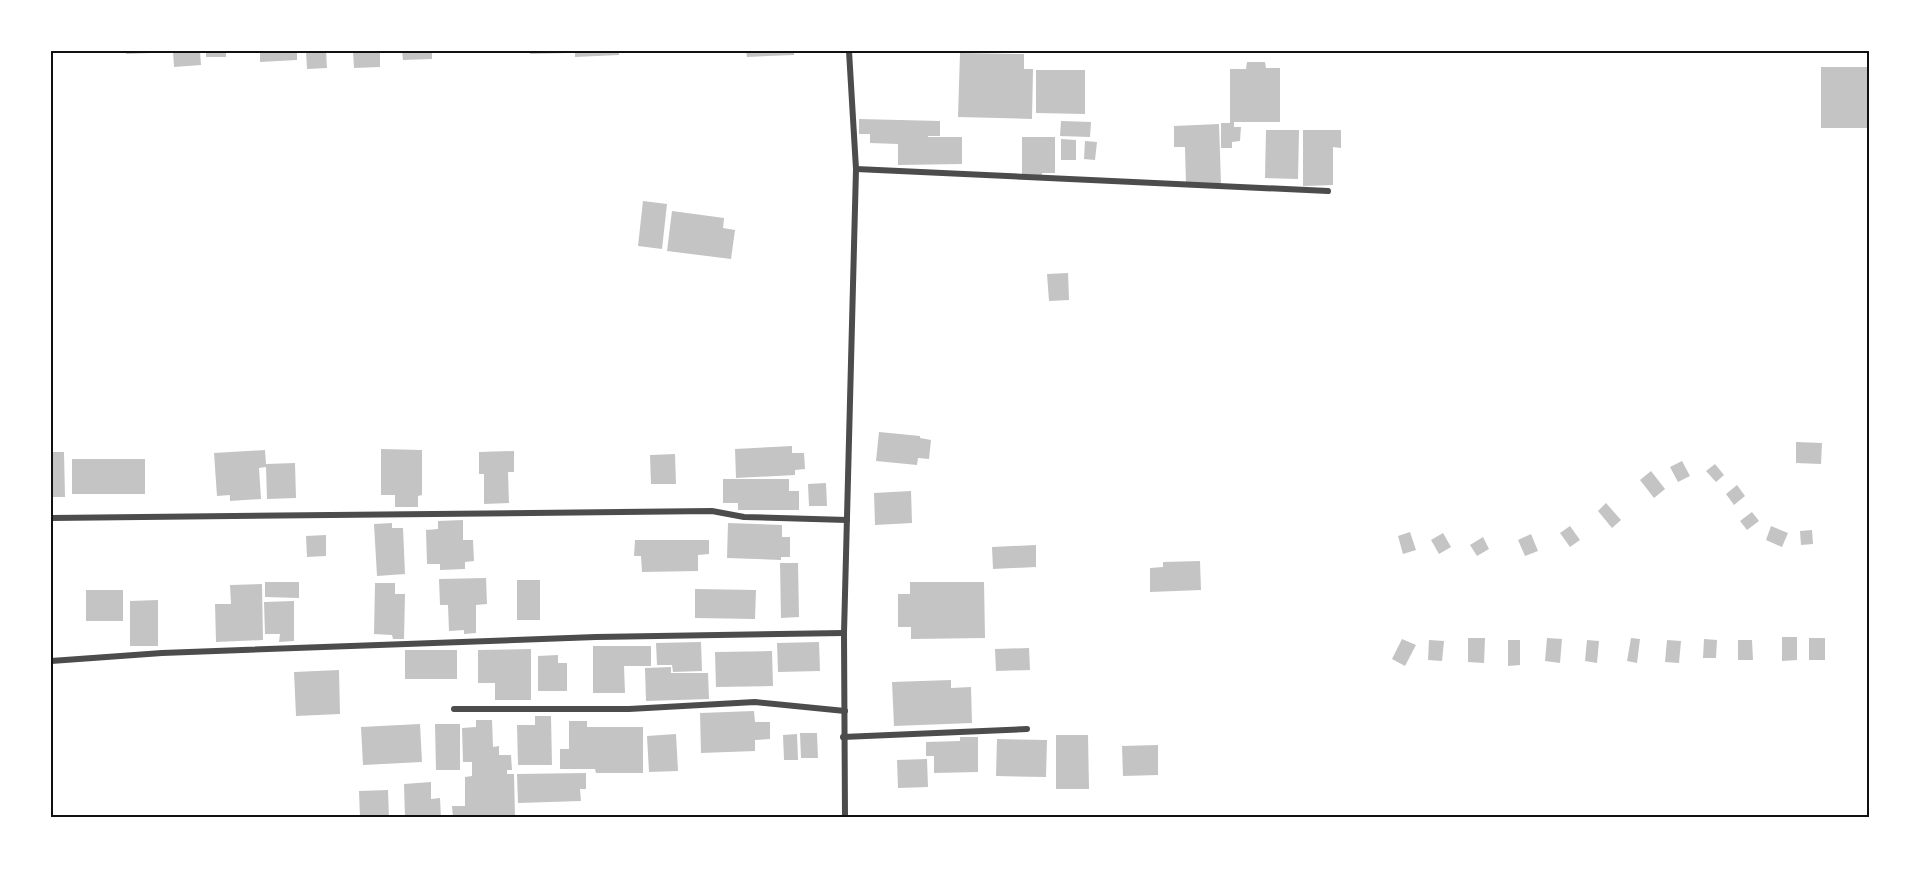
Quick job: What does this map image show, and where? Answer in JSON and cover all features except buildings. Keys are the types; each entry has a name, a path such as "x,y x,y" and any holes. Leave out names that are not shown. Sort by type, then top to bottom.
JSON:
{"street":[{"path":"845,818 844,633 855,169 849,51"},
{"path":"855,169 1328,191"},
{"path":"51,518 712,511 744,517 847,520"},
{"path":"51,661 162,653 596,637 844,633"},
{"path":"454,709 629,709 755,702 845,711"},
{"path":"843,737 1027,729"}]}
